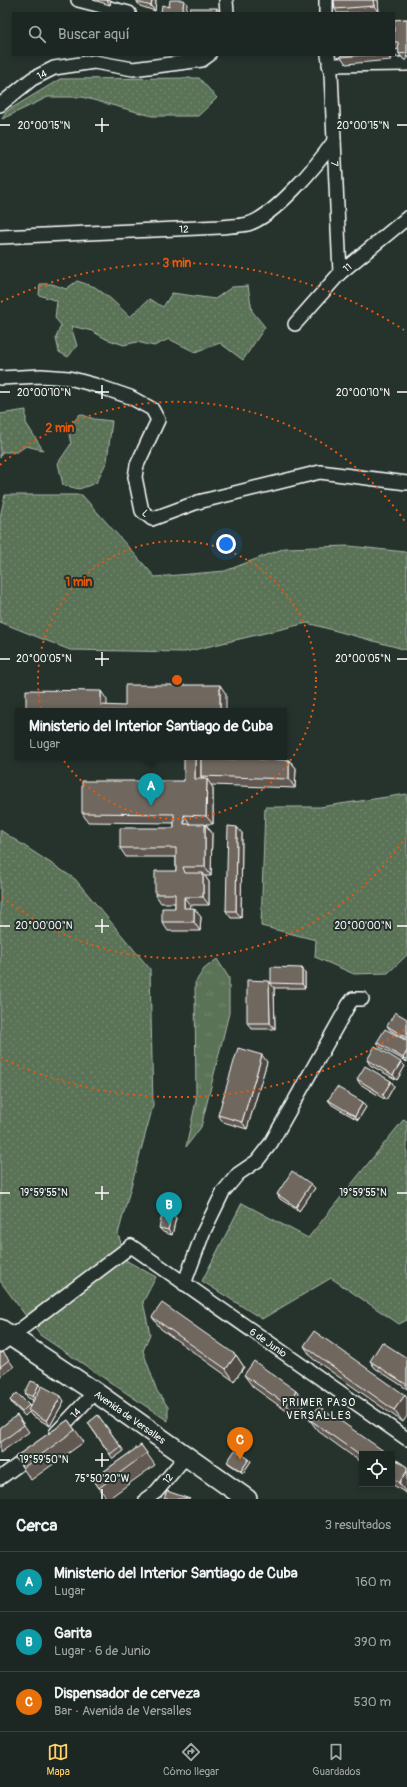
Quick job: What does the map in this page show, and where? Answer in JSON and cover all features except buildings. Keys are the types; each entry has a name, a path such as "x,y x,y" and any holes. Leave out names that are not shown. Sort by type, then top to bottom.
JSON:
{"street":[{"path":"78,0 125,8"},
{"path":"226,0 226,12"},
{"path":"326,0 326,12"},
{"name":"14","path":"0,105 32,80 54,68 94,62 133,69 202,60 208,56"},
{"path":"329,60 407,64"},
{"name":"7","path":"329,60 331,73 340,273"},
{"name":"12","path":"0,237 220,227 248,224 263,216 282,200 320,162 334,141"},
{"name":"11","path":"295,324 340,273 407,218"},
{"name":"L","path":"0,378 41,376 69,378 130,397 152,409 158,420 137,465 135,477 142,511 152,519 198,502 320,472 407,483"},
{"path":"184,1284 203,1233 223,1192 230,1182 257,1161 268,1148 349,1004 353,999 362,999"},
{"name":"6 de Junio","path":"4,1337 131,1246 407,1439"},
{"name":"Avenida de Versalles","path":"4,1337 95,1392 187,1455 247,1499"},
{"name":"14","path":"0,1478 40,1450 95,1392"},
{"name":"12","path":"146,1499 156,1492 187,1455"}],"green space":[{"path":"199,78 217,98 198,116 152,116 82,97 48,97 2,119 7,111 60,79"},
{"path":"77,281 95,287 111,299 130,317 149,299 163,307 172,293 215,299 232,287 248,286 252,311 265,327 243,360 220,343 195,352 169,339 154,346 137,342 124,345 106,339 92,331 71,326 77,346 68,357 59,352 56,338 61,325 55,318 57,301 39,295 40,284 52,284 66,289"},
{"path":"26,410 26,423 43,450 26,446 17,452 2,452 0,458 0,414"},
{"path":"80,414 94,419 112,421 107,461 96,483 79,489 63,485 58,463 71,444 68,429"},
{"path":"5,495 82,495 155,577 225,571 285,548 349,546 405,552 407,554 407,650 307,623 185,652 70,650 0,622 0,517"},
{"path":"407,794 407,955 388,973 354,974 315,957 316,940 261,926 265,807 320,807"},
{"path":"0,830 75,879 150,969 153,1106 118,1234 127,1261 156,1277 143,1302 150,1334 143,1351 157,1391 168,1407 168,1421 40,1335 0,1281"},
{"path":"217,959 229,978 229,1013 201,1127 186,1147 196,1101 195,983 204,969"},
{"path":"404,1119 407,1121 407,1320 399,1324 331,1278 262,1319 202,1281 242,1203 308,1238"}],"place":[{"name":"Ministerio del Interior Santiago de Cuba","path":"151,806"},
{"name":"Garita","path":"169,1225"},
{"name":"Dispensador de cerveza","path":"240,1460"}],"district":[{"name":"PRIMER PASO VERSALLES","path":"319,1408"}]}
